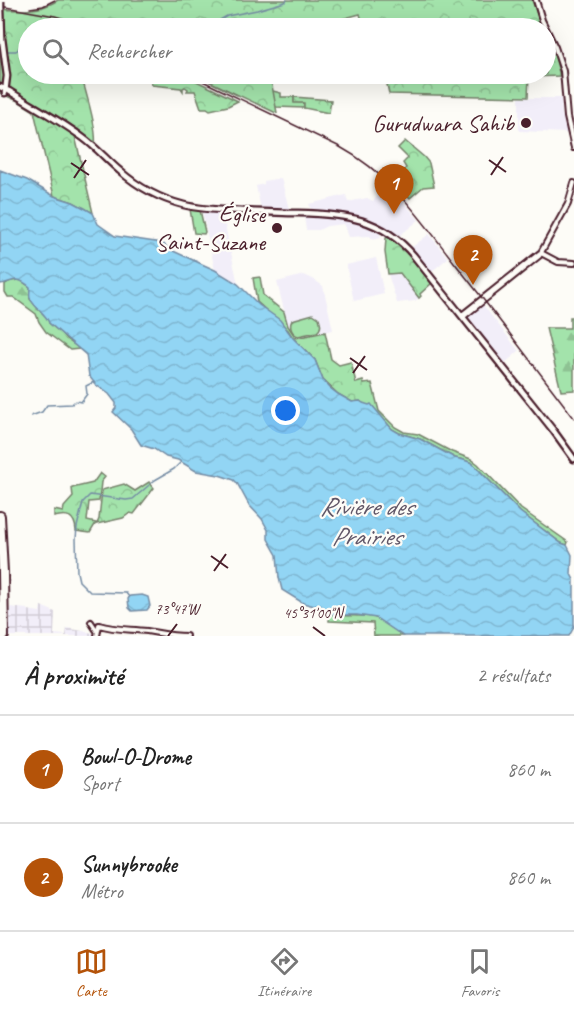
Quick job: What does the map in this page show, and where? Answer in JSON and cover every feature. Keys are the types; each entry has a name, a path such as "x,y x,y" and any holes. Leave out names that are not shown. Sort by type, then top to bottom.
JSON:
{"highway":[{"path":"0,516 5,634"}],"main road":[{"path":"1,1 3,44 8,78 3,90 81,136 133,181 170,200 211,209 342,215 365,221 389,233 411,251 574,459"},
{"path":"383,238 389,233"}],"street":[{"path":"536,0 542,18"},
{"path":"556,50 564,76 567,117 574,148"},
{"path":"463,316 533,262 541,253 568,204 574,183"},
{"path":"541,253 558,262 574,263"},
{"path":"91,622 98,634"},
{"path":"98,634 99,625 118,630 186,636"}],"shaded area":[{"path":"519,98 561,98 567,133 519,131"},
{"path":"281,178 289,209 261,209 256,186 264,184 264,181"},
{"path":"389,185 419,220 399,236 381,225 379,231 381,238 373,240 370,236 349,237 344,224 327,226 319,230 306,230 304,216 312,216 309,204 346,195 348,202 367,198 373,201"},
{"path":"202,211 222,212 238,284 215,270"},
{"path":"429,234 448,258 431,272 411,248"},
{"path":"376,258 384,294 354,301 346,265"},
{"path":"400,272 419,298 415,301 397,303 388,274"},
{"path":"304,275 323,286 333,330 296,338 288,326 277,282"},
{"path":"483,305 519,351 504,364 468,318"},
{"path":"41,606 55,612 54,634 66,635 67,628 93,633 93,636 10,636 10,607 40,612"}],"green space":[{"path":"58,0 532,0 538,18 361,18 360,14 345,18 18,18 18,84 84,84 94,124 94,150 75,136 93,213 73,202 54,196 34,111 0,93 0,9 30,9"},
{"path":"556,61 560,76 556,76"},
{"path":"203,84 238,101 210,110 201,108 195,91 187,91 185,87 183,91 181,88 152,85"},
{"path":"214,84 259,84 281,93 281,97 294,97 294,102 304,103 304,108 276,107 247,90 237,95"},
{"path":"215,84 272,84 277,113"},
{"path":"387,84 529,84 528,97 389,94"},
{"path":"294,97 331,100 329,113 304,108 304,103 294,103"},
{"path":"405,141 429,163 434,186 423,187 410,198 395,182 406,168 403,163 408,158 398,148"},
{"path":"190,209 200,210 204,234 194,233"},
{"path":"388,236 404,248 432,283 420,294 419,298 400,273 388,274 385,252"},
{"path":"260,277 263,295 284,312 288,326 296,338 325,332 331,359 339,365 351,362 356,383 363,381 364,384 372,383 379,411 395,427 404,432 418,434 471,459 521,509 568,542 567,545 561,543 520,512 472,463 455,458 420,439 399,433 392,429 371,405 360,401 352,402 338,394 323,380 315,360 288,330 257,302 253,278"},
{"path":"20,280 30,287 30,299 48,318 49,323 80,349 70,350 46,332 36,314 13,297 8,297 5,284"},
{"path":"313,314 319,318 321,326 317,332 298,336 292,331 292,320"},
{"path":"570,317 574,317 574,390 561,391 546,328 570,328"},
{"path":"100,473 105,477 101,482 99,501 89,502 87,521 96,523 90,533 76,531 70,517 63,515 54,517 54,510 63,512 64,507 73,497 72,488 93,483"},
{"path":"149,482 154,488 134,514 130,513 123,518 97,524 102,490 124,484 135,491"},
{"path":"329,613 377,618 403,636 374,636 373,623 329,621"}],"water":[{"name":"Rivière des Prairies","path":"0,170 27,180 54,196 88,210 93,213 98,224 115,236 162,243 171,250 215,270 238,284 259,305 280,320 293,338 315,360 323,380 330,388 352,402 360,401 371,404 392,429 399,433 420,439 455,458 472,463 520,512 561,543 567,545 572,555 571,574 574,580 574,627 569,636 403,636 376,618 334,615 303,603 282,590 277,555 268,539 268,530 262,519 249,505 237,483 219,475 196,471 178,460 141,445 131,429 113,412 116,403 89,376 86,355 49,323 32,302 30,287 18,280 0,284"},
{"path":"130,596 148,597 150,606 147,610 132,611 129,608 128,599"}],"waterway":[{"path":"224,18 287,0"},
{"path":"5,51 18,50"},
{"path":"76,401 81,402 87,394 86,386 94,382"},
{"path":"31,416 42,412 47,405 74,402"},
{"path":"129,597 126,593 90,592 79,581 76,539 83,502 90,495 133,499 181,462"}],"tram line":[{"path":"30,8 43,6 55,0"},
{"path":"0,6 62,18"},
{"path":"209,84 340,147 376,171 418,216 574,418"}],"place":[{"name":"Gurudwara Sahib","path":"526,123"},
{"name":"Bowl-O-Drome","path":"394,214"},
{"name":"Église Saint-Suzane","path":"277,228"},
{"name":"Sunnybrooke","path":"473,285"}]}
